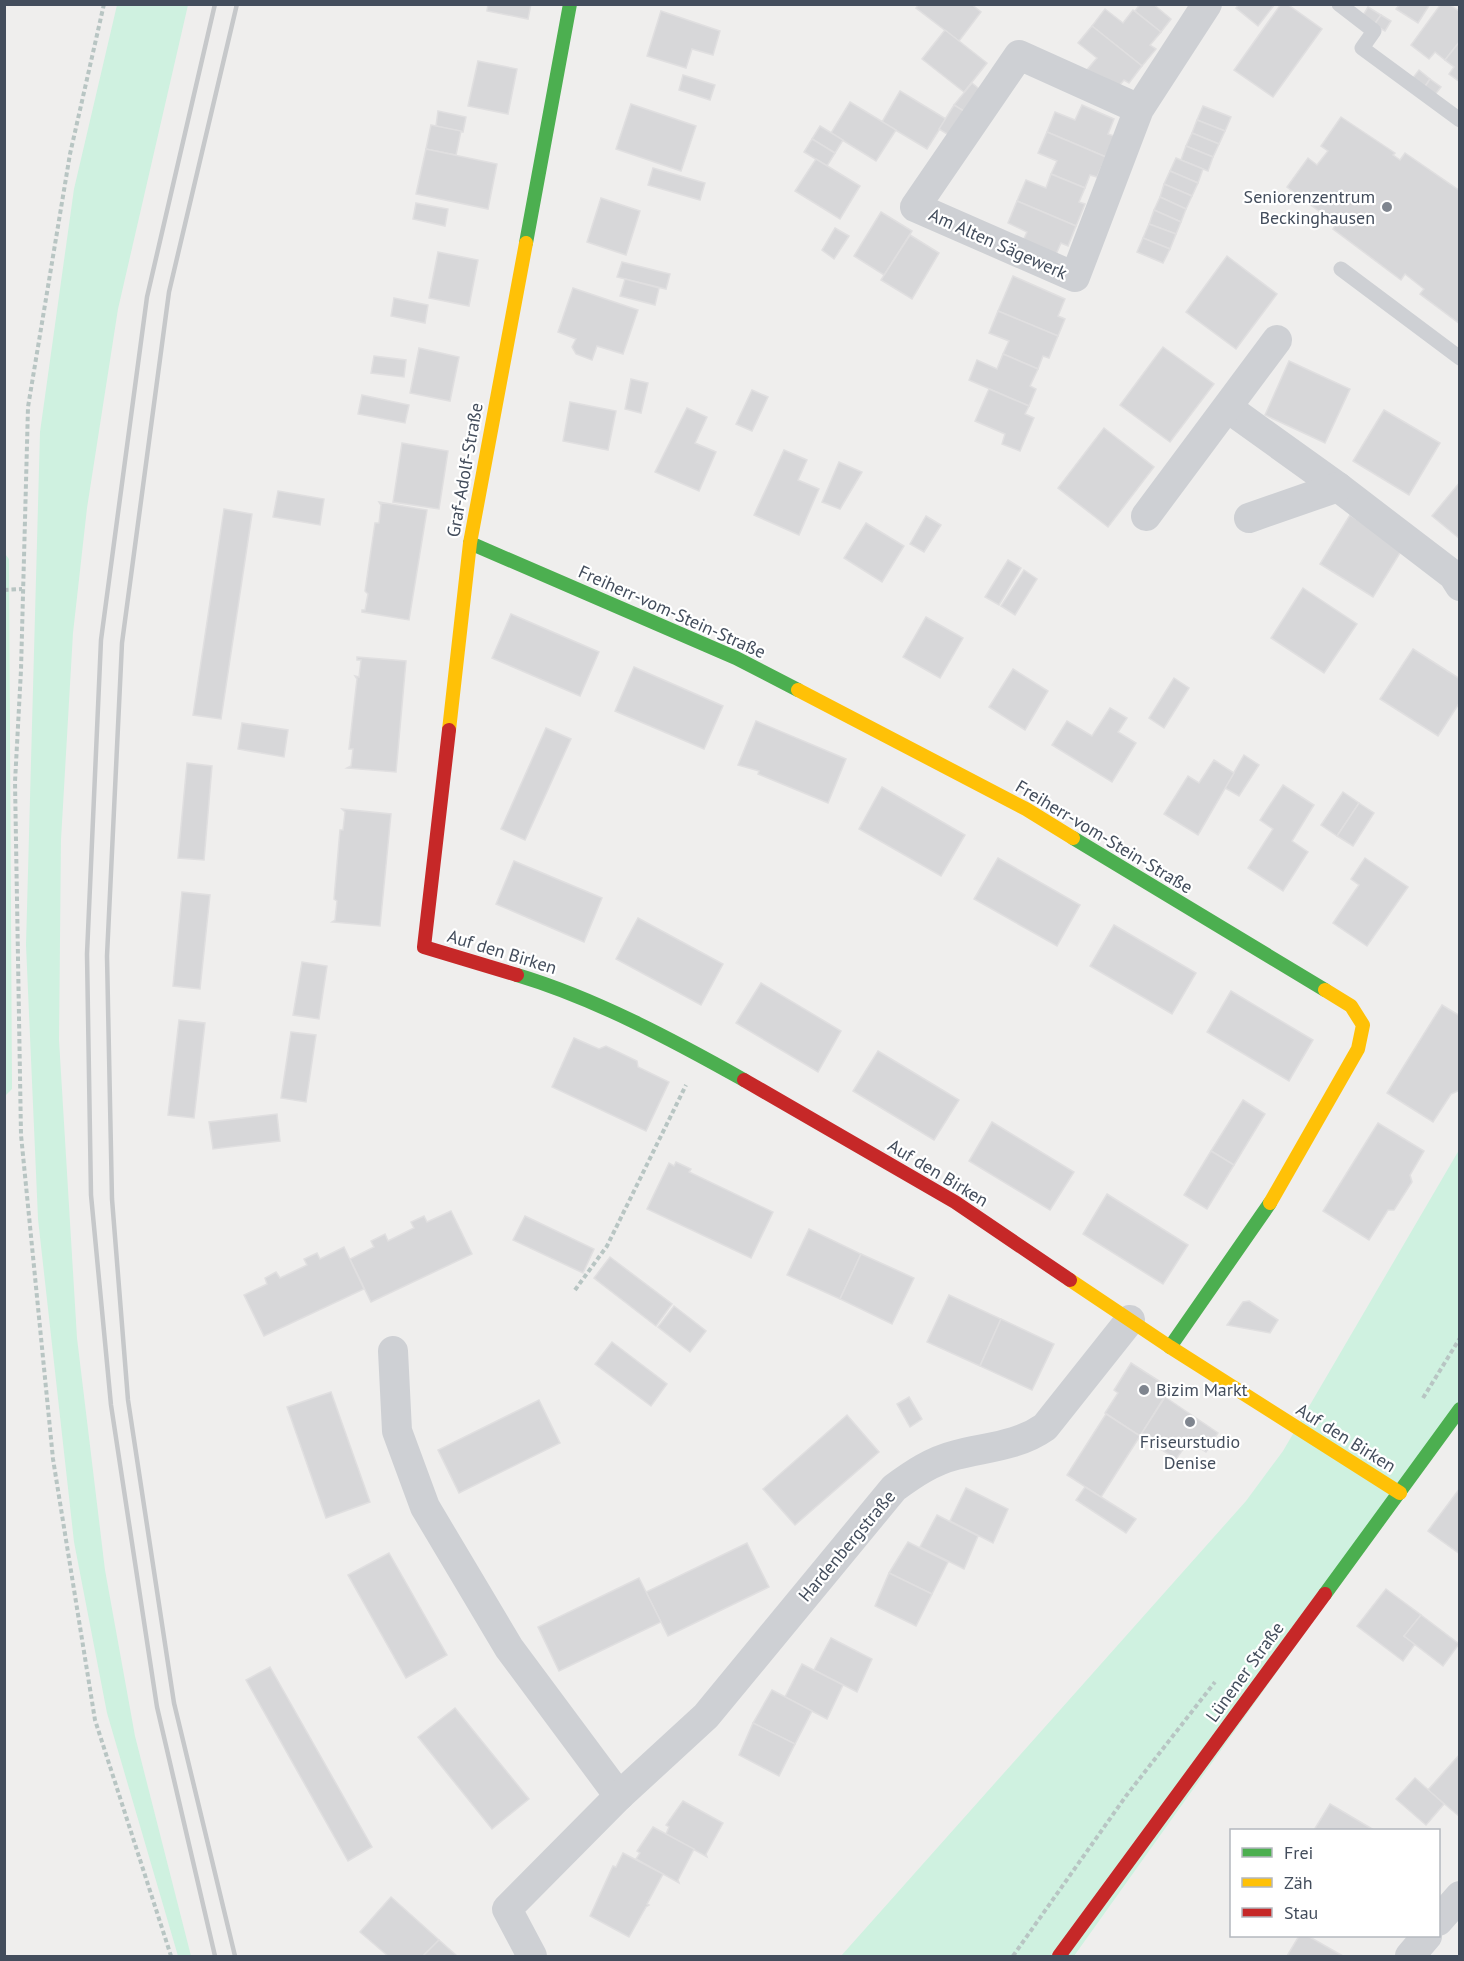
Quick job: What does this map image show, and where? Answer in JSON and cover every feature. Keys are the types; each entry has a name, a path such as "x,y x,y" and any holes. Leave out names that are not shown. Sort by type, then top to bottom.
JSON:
{"street":[{"name":"Graf-Adolf-Straße","path":"424,947 470,543 570,4"},
{"name":"Am Alten Sägewerk","path":"1139,110 1019,55 915,207 1075,277 1139,110 1207,4"},
{"path":"1146,516 1277,340"},
{"path":"1228,408 1338,487 1454,575 1460,586"},
{"path":"1250,518 1338,487"},
{"name":"Freiherr-vom-Stein-Straße","path":"470,543 736,658 1026,809 1351,1006 1363,1025 1358,1049 1282,1186 1170,1347"},
{"name":"Auf den Birken","path":"424,947 554,986 700,1055 955,1202 1170,1347 1400,1493"},
{"name":"Hardenbergstraße","path":"532,1956 507,1909 619,1796 706,1716 894,1488 922,1468 953,1456 1028,1439 1045,1427 1130,1320"},
{"path":"393,1351 397,1431 425,1507 509,1648 619,1796"},
{"name":"Lünener Straße","path":"1059,1956 1460,1409"},
{"path":"1440,1920 1460,1896"},
{"path":"1410,1956 1425,1937"}],"lane":[{"path":"1339,4 1374,31 1362,48 1460,120"},
{"path":"1341,269 1460,358"}],"path":[{"path":"104,4 70,154 28,407 15,782 21,1135 53,1460 95,1720 171,1956"},
{"path":"4,590 22,589"},
{"path":"575,1290 607,1246 700,1055"}],"green space":[{"path":"117,5 188,5 118,309 87,508 73,633 61,840 59,1040 77,1338 105,1570 135,1736 191,1956 178,1956 107,1713 74,1542 38,1219 26,945 40,432 74,189"},
{"path":"5,554 9,559 12,1089 5,1096"},
{"path":"1459,1150 1459,1417 1074,1956 841,1956 1246,1501 1283,1451"}],"building":[{"path":"488,4 531,4 528,19 487,11"},
{"path":"919,4 971,4 981,12 959,41 916,8"},
{"path":"1140,4 1153,4 1171,19 1161,32 1135,11"},
{"path":"1239,4 1275,4 1258,26 1236,8"},
{"path":"1281,4 1287,4 1322,29 1273,97 1234,70"},
{"path":"1400,4 1430,4 1418,23 1396,9"},
{"path":"1441,4 1449,4 1460,12 1460,41 1445,60 1435,52 1429,59 1411,45"},
{"path":"1368,7 1381,15 1374,25 1362,17"},
{"path":"1105,9 1123,23 1133,10 1161,32 1150,45 1156,49 1142,66 1092,26"},
{"path":"661,11 720,31 713,55 692,49 686,68 647,56"},
{"path":"1381,15 1391,21 1385,31 1374,25"},
{"path":"1092,26 1142,66 1129,83 1124,80 1113,93 1086,71 1097,58 1078,43"},
{"path":"945,30 987,63 964,92 922,59"},
{"path":"1460,41 1460,82 1449,74 1454,67 1445,60"},
{"path":"478,61 517,69 508,114 468,106"},
{"path":"1419,70 1430,79 1424,88 1412,79"},
{"path":"683,75 715,85 710,100 679,90"},
{"path":"1430,79 1441,87 1434,96 1424,88"},
{"path":"972,83 983,92 967,113 954,105"},
{"path":"900,91 946,119 927,149 882,122"},
{"path":"850,102 896,130 876,161 831,133"},
{"path":"631,104 696,126 681,171 616,149"},
{"path":"954,105 967,113 952,137 939,129"},
{"path":"1082,105 1114,119 1108,134 1114,136 1106,157 1047,132 1055,112 1075,120"},
{"path":"1203,106 1231,117 1225,131 1197,120"},
{"path":"438,111 466,117 463,132 436,126"},
{"name":"Seniorenzentrum Beckinghausen","path":"1341,117 1395,153 1393,155 1400,160 1405,153 1460,191 1460,324 1420,294 1424,289 1405,274 1401,280 1333,229 1336,224 1287,187 1308,158 1317,165 1328,151 1321,146"},
{"path":"1197,120 1225,131 1219,144 1192,133"},
{"path":"431,125 461,131 456,155 426,149"},
{"path":"820,126 843,140 835,153 812,139"},
{"path":"1047,132 1106,157 1097,177 1090,175 1085,188 1051,174 1057,161 1038,153"},
{"path":"1192,133 1219,144 1213,157 1186,146"},
{"path":"812,139 835,153 827,166 804,152"},
{"path":"1186,146 1213,157 1208,171 1181,160"},
{"path":"426,149 497,164 488,209 416,194"},
{"path":"1176,158 1203,169 1198,183 1170,171"},
{"path":"816,159 860,186 840,219 795,191"},
{"path":"653,168 705,183 700,200 648,185"},
{"path":"1170,171 1198,183 1192,196 1164,184"},
{"path":"1051,174 1085,188 1079,202 1085,204 1076,226 1017,201 1026,180 1046,188"},
{"path":"1164,184 1192,196 1186,209 1160,197"},
{"path":"1160,197 1186,209 1181,222 1154,210"},
{"path":"601,198 640,211 626,255 587,242"},
{"path":"1017,201 1076,226 1068,246 1061,243 1054,259 1021,245 1027,232 1008,223"},
{"path":"416,203 448,209 445,226 413,219"},
{"path":"1154,210 1181,222 1176,234 1149,224"},
{"path":"881,212 912,231 884,275 854,256"},
{"path":"1149,224 1176,234 1170,249 1143,238"},
{"path":"835,228 849,236 834,259 822,250"},
{"path":"910,235 939,253 912,299 881,280"},
{"path":"1143,238 1170,249 1163,263 1137,252"},
{"path":"438,252 478,260 469,306 429,298"},
{"path":"1227,256 1277,294 1236,349 1186,312"},
{"path":"622,262 670,274 666,289 617,277"},
{"path":"1013,276 1065,299 1058,316 1065,319 1058,336 998,311"},
{"path":"625,279 659,288 655,305 620,296"},
{"path":"573,288 638,310 623,354 597,346 592,360 576,354 572,347 576,339 558,332"},
{"path":"394,298 428,305 425,323 391,316"},
{"path":"998,311 1058,336 1049,358 1043,356 1038,369 1003,354 1009,341 989,333"},
{"path":"1163,347 1214,384 1170,442 1120,405"},
{"path":"419,348 459,357 450,401 410,393"},
{"path":"1003,354 1038,369 1030,386 1036,389 1029,406 969,380 977,360 997,369"},
{"path":"374,356 406,360 404,377 371,373"},
{"path":"1289,361 1350,389 1325,443 1265,415"},
{"path":"631,379 648,383 641,413 625,409"},
{"path":"989,389 1029,406 1025,414 1034,418 1020,451 1002,444 1005,434 975,421"},
{"path":"752,390 768,397 752,431 736,424"},
{"path":"362,395 409,405 405,423 358,414"},
{"path":"570,402 616,411 608,450 563,441"},
{"path":"687,408 707,417 695,443 716,452 699,491 655,472"},
{"path":"1384,410 1440,443 1409,495 1353,461"},
{"path":"1104,428 1154,467 1108,527 1058,488"},
{"path":"402,443 448,451 439,509 393,502"},
{"path":"784,450 807,460 798,480 819,489 799,535 754,515"},
{"path":"839,462 862,472 840,509 822,502"},
{"path":"1460,482 1460,539 1432,516"},
{"path":"278,491 324,499 320,525 273,517"},
{"path":"379,502 427,510 409,620 362,612 365,610 368,594 365,591 375,523 379,523 381,505"},
{"path":"224,509 252,514 221,719 193,715"},
{"path":"1350,515 1403,548 1373,597 1320,564"},
{"path":"926,516 941,525 924,552 910,544"},
{"path":"866,523 904,546 882,582 844,558"},
{"path":"1008,560 1021,568 999,605 985,597"},
{"path":"1024,570 1037,579 1015,615 1001,606"},
{"path":"1303,588 1357,624 1324,673 1271,638"},
{"path":"511,614 599,652 580,696 492,658"},
{"path":"926,617 963,638 940,678 903,657"},
{"path":"1413,649 1460,679 1460,702 1438,736 1380,699"},
{"path":"357,657 406,661 396,772 347,768 351,766 353,749 349,749 357,679 355,676 359,677 361,660 357,660"},
{"path":"634,667 723,706 704,749 615,711"},
{"path":"1013,669 1048,691 1025,730 989,707"},
{"path":"1174,678 1189,688 1164,728 1149,718"},
{"path":"1110,708 1127,718 1118,732 1136,743 1112,782 1052,745 1067,721 1092,736"},
{"path":"756,721 846,759 828,803 758,774 759,771 738,765"},
{"path":"242,723 288,730 284,757 238,749"},
{"path":"546,728 571,739 525,840 501,829"},
{"path":"1244,755 1259,765 1239,796 1225,788"},
{"path":"1214,760 1234,773 1198,835 1164,814 1188,776 1199,783"},
{"path":"187,763 212,766 204,860 178,858"},
{"path":"1283,785 1314,805 1292,841 1308,852 1283,891 1248,868 1273,829 1260,820"},
{"path":"882,787 965,835 941,876 859,829"},
{"path":"1343,792 1359,803 1337,836 1321,825"},
{"path":"1359,803 1374,813 1353,846 1337,836"},
{"path":"342,809 391,814 380,926 332,922 335,920 337,901 334,899 340,830 343,830 345,812"},
{"path":"998,858 1080,905 1057,946 974,899"},
{"path":"1365,858 1408,887 1367,946 1333,923 1359,885 1351,879"},
{"path":"514,861 602,898 584,942 496,904"},
{"path":"182,892 210,895 200,989 173,986"},
{"path":"638,918 723,964 701,1005 616,959"},
{"path":"1114,925 1196,973 1172,1014 1090,966"},
{"path":"302,962 327,966 319,1019 293,1015"},
{"path":"761,983 841,1031 818,1072 736,1023"},
{"path":"1231,991 1313,1040 1289,1081 1207,1032"},
{"path":"1442,1005 1460,1016 1460,1090 1451,1094 1433,1122 1387,1093"},
{"path":"179,1020 205,1023 194,1118 168,1115"},
{"path":"291,1032 316,1035 306,1102 281,1098"},
{"path":"574,1038 599,1049 606,1046 637,1061 638,1067 669,1082 646,1131 552,1087"},
{"path":"878,1051 959,1100 934,1140 853,1091"},
{"path":"1243,1100 1265,1114 1234,1165 1211,1151"},
{"path":"277,1114 280,1141 213,1149 209,1122"},
{"path":"992,1122 1074,1172 1050,1210 969,1161"},
{"path":"1378,1123 1424,1151 1410,1175 1412,1182 1394,1210 1388,1210 1369,1240 1323,1211"},
{"path":"1211,1151 1234,1165 1207,1209 1184,1195"},
{"path":"676,1162 691,1169 689,1172 773,1212 751,1258 647,1209 669,1163 674,1166"},
{"path":"1107,1194 1188,1245 1163,1284 1083,1234"},
{"path":"451,1211 472,1254 371,1302 350,1259 374,1247 371,1241 385,1234 388,1241 414,1228 411,1222 424,1216 427,1222"},
{"path":"525,1216 594,1249 583,1273 513,1240"},
{"path":"809,1229 861,1254 840,1299 787,1275"},
{"path":"344,1247 364,1289 264,1336 244,1295 267,1284 265,1278 276,1272 280,1278 307,1265 304,1259 317,1253 320,1259"},
{"path":"861,1254 914,1278 892,1324 840,1299"},
{"path":"610,1257 672,1304 656,1326 594,1278"},
{"path":"949,1295 1001,1319 980,1366 927,1342"},
{"path":"1249,1301 1278,1320 1270,1333 1227,1325 1243,1302"},
{"path":"674,1306 706,1331 690,1352 658,1327"},
{"path":"1001,1319 1054,1344 1032,1390 980,1366"},
{"path":"612,1342 667,1384 651,1406 595,1364"},
{"path":"1131,1363 1170,1388 1140,1436 1105,1413 1118,1393 1114,1390"},
{"path":"331,1392 370,1502 326,1518 287,1407"},
{"path":"909,1397 922,1419 910,1427 897,1404"},
{"path":"1165,1397 1218,1433 1206,1452 1189,1441 1176,1459 1140,1436"},
{"path":"539,1400 560,1443 459,1493 438,1450"},
{"path":"1106,1414 1140,1436 1101,1497 1067,1475"},
{"path":"847,1415 879,1452 795,1525 763,1489"},
{"path":"1085,1487 1136,1519 1126,1533 1076,1500"},
{"path":"966,1488 1008,1509 993,1543 950,1521"},
{"path":"1460,1488 1460,1554 1428,1531"},
{"path":"937,1515 978,1536 964,1569 920,1547"},
{"path":"908,1542 948,1562 932,1594 889,1573"},
{"path":"747,1543 769,1587 668,1636 646,1592"},
{"path":"389,1553 447,1655 406,1678 348,1575"},
{"path":"889,1573 932,1594 916,1626 875,1606"},
{"path":"639,1578 661,1622 559,1671 538,1627"},
{"path":"1386,1589 1421,1615 1404,1636 1415,1644 1403,1661 1357,1626"},
{"path":"1421,1615 1459,1644 1443,1666 1404,1636"},
{"path":"831,1638 872,1659 857,1692 814,1670"},
{"path":"802,1664 843,1685 827,1719 785,1697"},
{"path":"270,1667 372,1847 348,1861 246,1680"},
{"path":"772,1690 812,1711 795,1744 753,1723"},
{"path":"455,1708 529,1799 492,1829 418,1737"},
{"path":"753,1723 795,1744 779,1776 739,1755"},
{"path":"1460,1754 1460,1817 1428,1790"},
{"path":"1415,1778 1444,1804 1426,1825 1396,1799"},
{"path":"683,1801 723,1823 706,1854 707,1857 666,1834 669,1827 666,1825"},
{"path":"1330,1804 1372,1829 1315,1829"},
{"path":"653,1827 694,1849 678,1880 679,1883 636,1859 640,1853 637,1851"},
{"path":"623,1853 663,1874 647,1904 649,1905 629,1937 590,1916 613,1866 616,1867"},
{"path":"391,1897 439,1940 423,1956 388,1956 360,1932"},
{"path":"1298,1937 1310,1937 1343,1956 1287,1956"},
{"path":"439,1940 457,1956 423,1956"}],"railway":[{"path":"215,4 147,297 101,640 87,954 91,1195 111,1405 157,1707 215,1956"},
{"path":"235,1956 174,1703 128,1400 112,1199 107,956 122,643 169,292 237,4"}],"traffic: fast":[{"path":"526,243 570,4"},
{"path":"470,543 736,658 798,690"},
{"path":"1073,838 1325,990"},
{"path":"517,975 546,984 604,1008 661,1035 744,1080"},
{"path":"1170,1347 1270,1203"},
{"path":"1325,1594 1460,1409"}],"traffic: slow":[{"path":"449,730 470,543 526,243"},
{"path":"798,690 1026,809 1073,838"},
{"path":"1270,1203 1358,1049 1363,1025 1351,1006 1325,990"},
{"path":"1070,1280 1170,1347 1400,1493"}],"traffic: jam":[{"path":"449,730 424,947 517,975"},
{"path":"744,1080 955,1202 1070,1280"},
{"path":"1059,1956 1325,1594"}],"place":[{"name":"Seniorenzentrum Beckinghausen","path":"1387,207"},
{"name":"Bizim Markt","path":"1144,1390"},
{"name":"Friseurstudio Denise","path":"1190,1422"}]}
